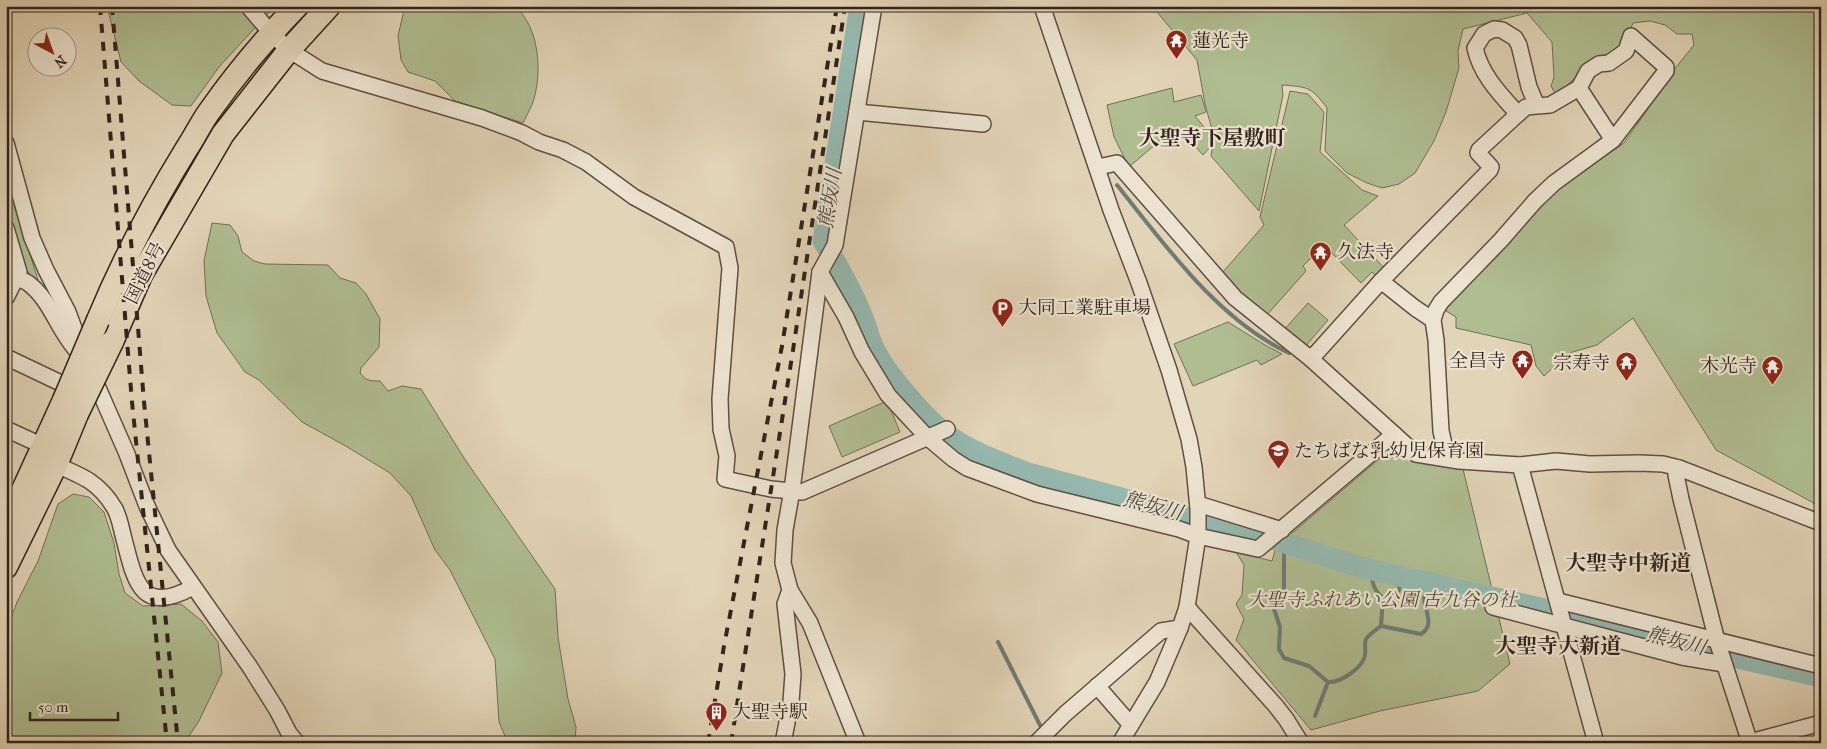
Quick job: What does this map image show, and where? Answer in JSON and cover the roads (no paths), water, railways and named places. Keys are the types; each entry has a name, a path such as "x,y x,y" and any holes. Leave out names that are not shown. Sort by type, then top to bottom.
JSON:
{"highway":[{"name":"国道8号","path":"6,567 56,465 70,400 98,320 120,268 168,178 208,112 271,33 297,6"},
{"name":"国道8号","path":"6,527 11,502 70,400 112,342 141,275 206,160 223,134 288,50 329,6"}],"street":[{"path":"248,6 288,50 322,71 482,118 563,150 586,162 634,197 726,247 730,268 720,399 721,429 727,456 725,479 771,490 802,492 947,429"},
{"path":"858,743 810,623 790,590 784,563 785,530 822,269 835,245 874,6"},
{"path":"1042,6 1111,210 1169,370 1189,439 1194,467 1198,506 1198,536 1187,607 1157,682 1120,743"},
{"path":"1518,114 1489,81 1480,65 1476,48 1480,38 1489,31 1502,30 1515,38 1519,45 1529,87 1537,106"},
{"path":"1310,359 1381,280 1490,170 1490,167 1478,153 1479,150 1526,107 1550,105 1580,88 1588,71 1600,64 1609,63 1626,51 1631,36 1666,66 1666,71 1613,140 1554,183 1535,201 1501,240 1441,302 1436,310 1432,320 1436,340 1441,431 1447,458"},
{"path":"1580,88 1613,140"},
{"path":"857,112 983,124"},
{"path":"6,143 32,238 68,312 85,358 127,454 151,515 168,550 245,660 297,743"},
{"path":"1098,167 1117,163 1234,298 1310,359 1416,454 1459,461 1520,465 1556,462 1590,464 1639,462 1663,464 1679,468 1821,523"},
{"path":"6,228 19,272 11,276"},
{"path":"822,269 862,352 888,395 927,437 967,468 1037,494 1179,529 1198,536 1258,549 1394,434"},
{"path":"11,276 27,282 35,289 50,307 70,344 85,358"},
{"path":"6,298 11,276"},
{"path":"1381,280 1432,320"},
{"path":"6,357 70,400"},
{"path":"6,429 43,446"},
{"path":"56,465 85,477 99,488 115,509 135,575 143,591 153,597 164,599 177,596 193,587"},
{"path":"1520,465 1596,743"},
{"path":"1679,468 1676,475 1680,499 1718,644 1750,742 1821,723"},
{"path":"1198,506 1280,531"},
{"path":"783,743 791,702 793,674 785,604 790,590"},
{"path":"1558,604 1718,644 1821,666"},
{"path":"1187,607 1275,705 1301,743"},
{"path":"1493,607 1682,657 1724,664"},
{"path":"1036,743 1065,714 1161,631 1180,628"},
{"path":"1097,686 1131,725"}],"waterway":[{"name":"熊坂川","path":"860,6 823,241 853,296 880,360 919,409 949,436 977,452 1028,473 1266,537 1364,568 1589,619 1750,661 1821,677"},
{"path":"1117,185 1174,256 1216,301 1263,339 1289,353"},
{"path":"1284,543 1284,592 1274,609 1280,627 1279,649 1284,658 1309,666 1328,682 1315,716"},
{"path":"1372,570 1374,586 1383,598 1381,626"},
{"path":"1383,598 1394,595 1399,590 1401,577"},
{"path":"1328,682 1339,680 1356,670 1365,655 1366,639 1381,626 1421,634 1425,631 1428,627 1428,618 1424,598 1430,590 1437,586"},
{"path":"998,642 1043,731"}],"railway":[{"path":"100,6 132,402 167,743"},
{"path":"112,6 144,402 178,743"},
{"path":"708,743 724,646 782,346 837,6"},
{"path":"731,743 845,6"}],"place":[{"name":"蓮光寺","path":"1176,60"},
{"name":"久法寺","path":"1321,271"},
{"name":"大同工業駐車場","path":"1002,327"},
{"name":"全昌寺","path":"1522,380"},
{"name":"宗寿寺","path":"1626,382"},
{"name":"木光寺","path":"1773,385"},
{"name":"たちばな乳幼児保育園","path":"1278,470"},
{"name":"大聖寺駅","path":"716,731"}],"district":[{"name":"大聖寺下屋敷町","path":"1212,138"},
{"name":"大聖寺中新道","path":"1628,563"},
{"name":"大聖寺大新道","path":"1558,646"}],"park label":[{"name":"大聖寺ふれあい公園 古九谷の社","path":"1382,600"}]}
